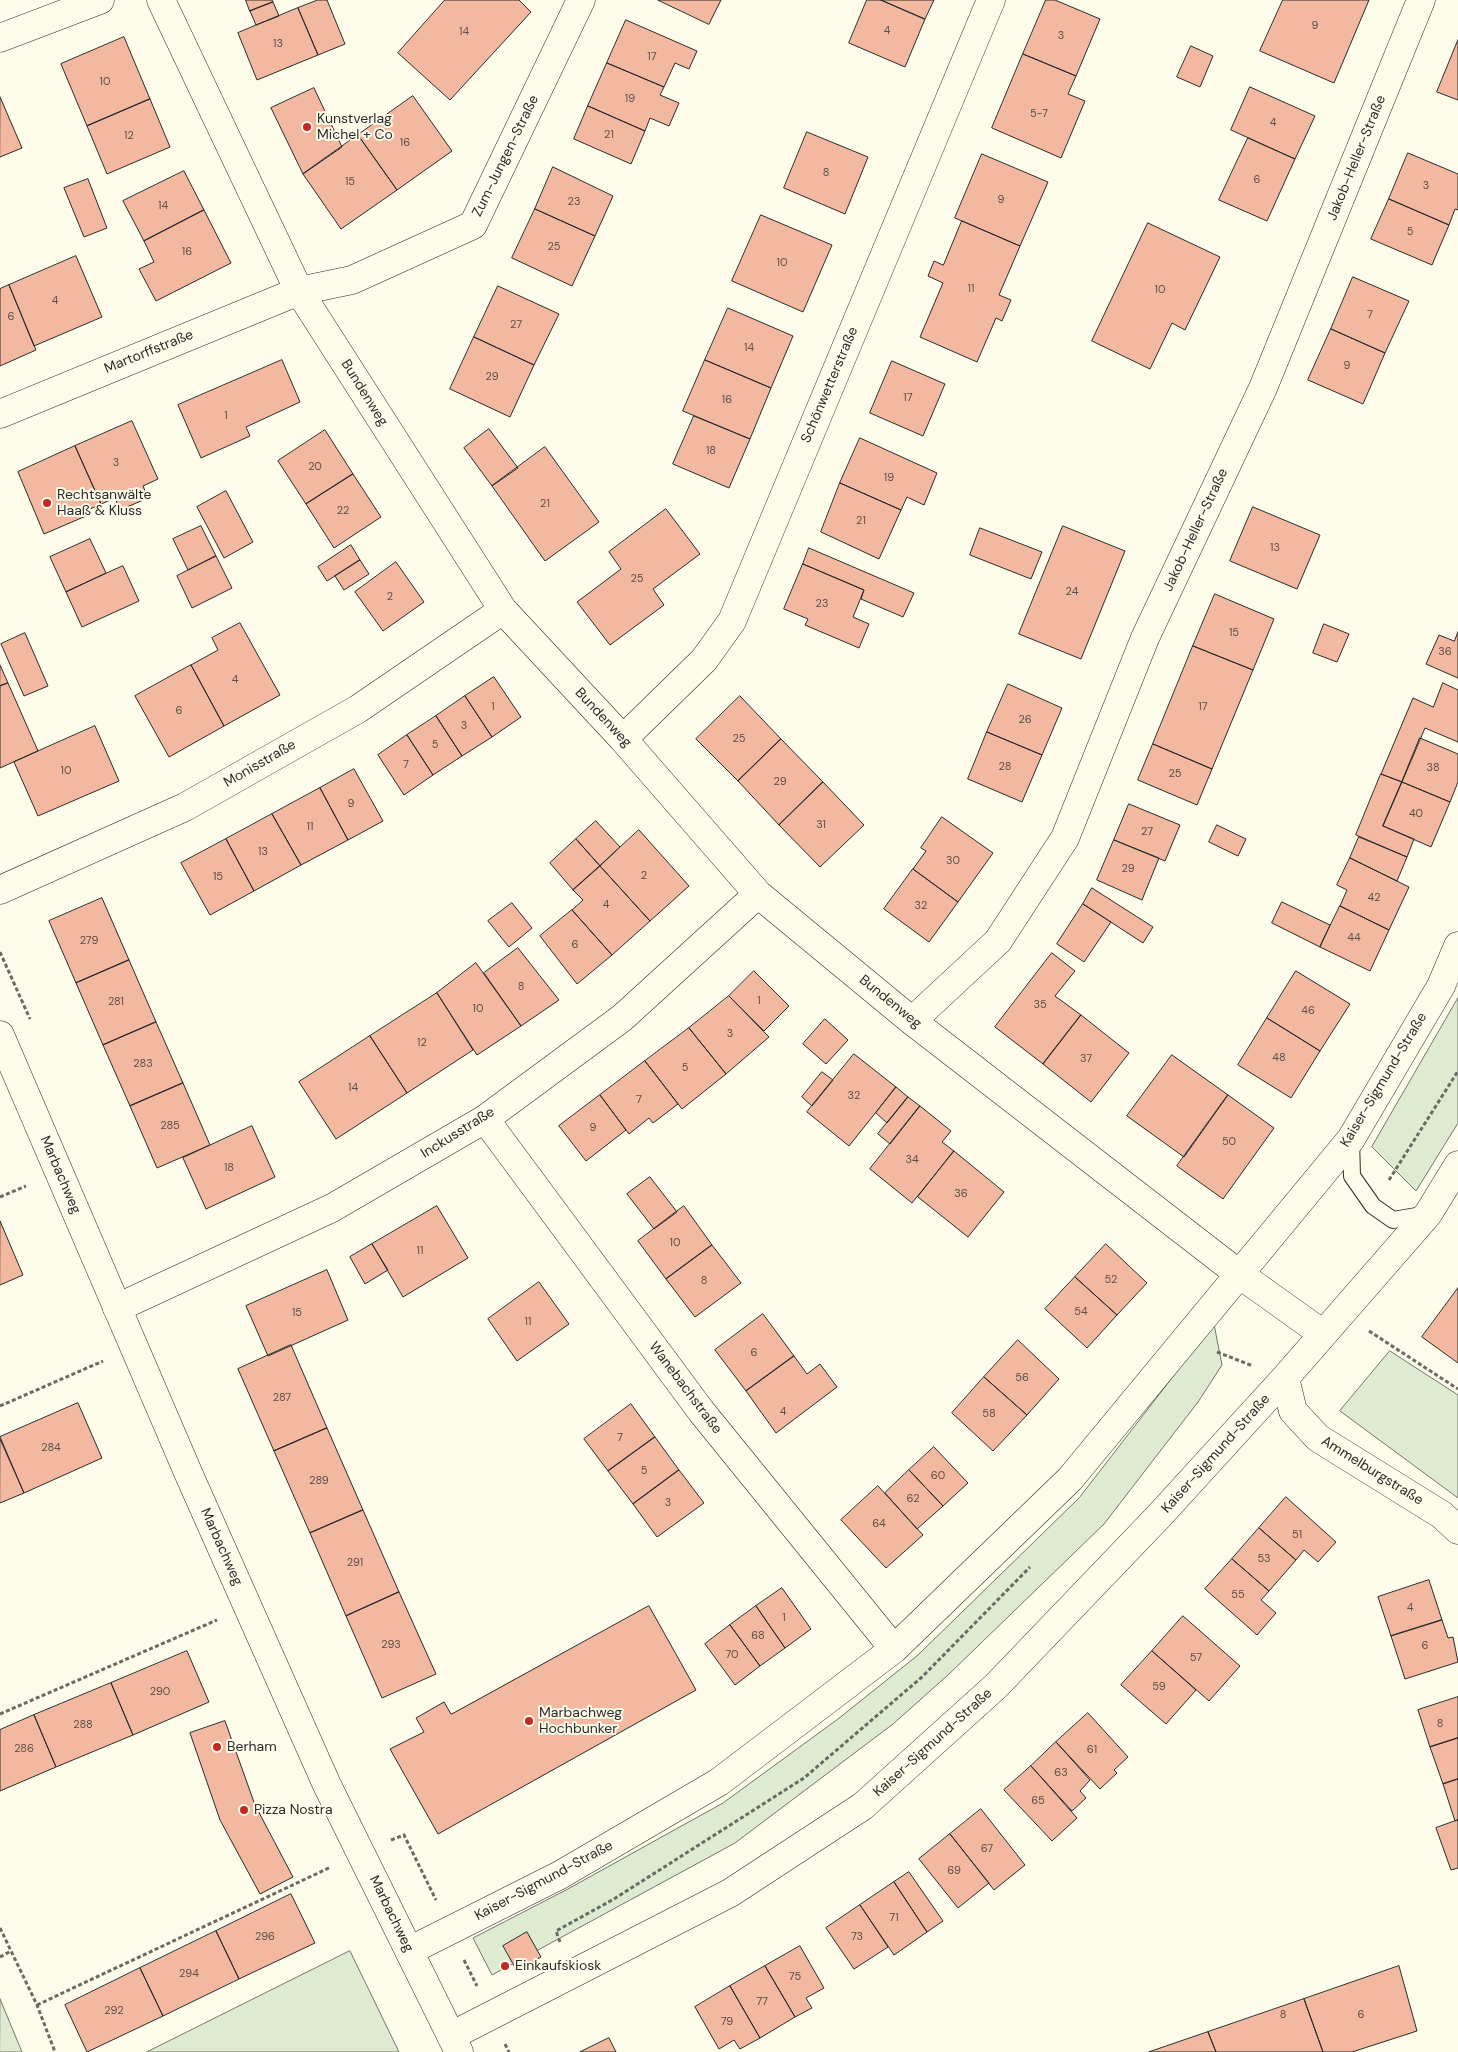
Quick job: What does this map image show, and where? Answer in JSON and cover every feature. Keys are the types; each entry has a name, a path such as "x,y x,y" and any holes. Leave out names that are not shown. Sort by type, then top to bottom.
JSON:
{"street":[{"path":"0,38 100,0"},
{"name":"Bundenweg","path":"161,0 299,290 503,610 623,739 758,894 912,1021 1239,1274"},
{"name":"Zum-Jungen-Straße","path":"299,290 352,280 473,225 581,0"},
{"name":"Schönwetterstraße","path":"623,739 704,660 732,621 991,0"},
{"name":"Jakob-Heller-Straße","path":"912,1021 998,941 1065,838 1145,638 1263,388 1421,0"},
{"name":"Martorffstraße","path":"0,414 299,290"},
{"name":"Monisstraße","path":"0,890 185,807 358,709 503,610"},
{"name":"Inckusstraße","path":"117,1308 332,1208 485,1119 622,1018 758,894"},
{"name":"Kaiser-Sigmund-Straße","path":"409,1951 560,1875 719,1782 894,1649 1070,1479 1350,1139 1441,986 1458,946"},
{"name":"Marbachweg","path":"0,1034 194,1486 327,1785 455,2044"},
{"name":"Wanebachstraße","path":"485,1119 701,1411 894,1649"},
{"name":"Kaiser-Sigmund-Straße","path":"455,2044 730,1893 863,1806 996,1686 1160,1516 1285,1378 1428,1214 1458,1165"},
{"path":"1239,1274 1323,1334"},
{"name":"Ammelburgstraße","path":"1285,1378 1293,1411 1318,1438 1442,1515 1458,1530"}],"lane":[{"path":"1350,1139 1352,1176 1373,1206 1393,1220 1428,1214"}],"path":[{"path":"1373,1206 1458,1071"},
{"path":"0,1197 26,1186"},
{"path":"1341,1313 1458,1389"},
{"path":"0,1406 103,1361"},
{"path":"0,1714 217,1620"},
{"path":"37,2005 362,1853"},
{"path":"0,1928 37,2005 55,2052"},
{"path":"0,1957 11,1951"}],"green space":[{"path":"1458,998 1458,1123 1416,1191 1372,1147"},
{"path":"1214,1324 1222,1365 1198,1402 1104,1524 948,1675 893,1724 735,1843 492,1975 473,1938 566,1890 723,1803 838,1719 918,1655 1079,1498"},
{"path":"1390,1351 1458,1395 1458,1498 1340,1411"},
{"path":"350,1951 399,2052 147,2052"},
{"path":"0,1999 22,2052 0,2052"}],"building":[{"path":"246,0 272,0 273,2 250,11"},
{"path":"318,0 327,0 345,44 318,55 298,8"},
{"path":"445,0 519,0 531,12 450,100 398,53"},
{"path":"658,0 721,0 709,24"},
{"path":"867,0 881,0 925,19 905,67 849,43"},
{"path":"881,0 934,0 925,19"},
{"path":"1046,0 1055,0 1100,19 1076,76 1023,54"},
{"path":"1283,0 1369,0 1334,83 1260,51"},
{"path":"273,2 279,16 256,25 250,11"},
{"path":"298,8 318,55 257,80 238,33"},
{"path":"626,20 697,51 689,69 675,63 664,87 607,63"},
{"path":"124,37 150,99 87,126 61,64"},
{"path":"1458,40 1458,100 1437,92"},
{"path":"1191,46 1213,56 1200,87 1177,77"},
{"path":"1023,54 1076,76 1068,94 1085,101 1061,158 992,128"},
{"path":"607,63 664,87 660,95 679,103 669,126 650,118 645,131 588,106"},
{"path":"1250,87 1315,116 1295,159 1231,130"},
{"name":"Kunstverlag Michel + Co","path":"314,88 342,147 303,174 271,108"},
{"path":"413,96 452,151 397,190 358,135"},
{"path":"0,97 22,148 0,157"},
{"path":"150,99 170,147 107,174 87,126"},
{"path":"588,106 645,131 631,164 574,139"},
{"path":"807,132 868,157 845,214 784,188"},
{"path":"358,135 397,190 341,229 303,174"},
{"path":"1248,138 1295,159 1267,221 1219,200"},
{"path":"1408,153 1458,174 1458,210 1455,209 1449,225 1389,199"},
{"path":"982,154 1048,182 1020,246 955,218"},
{"path":"553,167 613,196 595,236 535,209"},
{"path":"184,171 204,210 144,241 123,201"},
{"path":"88,179 107,228 84,237 64,188"},
{"path":"1389,199 1449,225 1432,265 1371,239"},
{"path":"535,209 595,236 572,286 512,258"},
{"path":"204,210 231,263 156,301 139,269 154,262 144,241"},
{"path":"761,215 832,245 803,312 732,281"},
{"path":"962,221 1020,246 999,295 1011,300 1002,321 996,318 977,362 920,337 943,283 928,276 934,261 943,265"},
{"path":"1148,223 1220,257 1185,330 1172,323 1150,369 1092,341"},
{"path":"76,256 102,317 34,346 9,285"},
{"path":"1353,277 1409,301 1385,353 1331,329"},
{"path":"9,285 36,350 0,366 0,289"},
{"path":"498,286 559,314 534,365 474,337"},
{"path":"728,308 793,336 771,388 705,360"},
{"path":"1331,329 1385,353 1363,404 1308,380"},
{"path":"474,337 534,365 510,417 450,389"},
{"path":"282,360 300,402 246,427 250,436 201,458 178,405"},
{"path":"705,360 771,388 750,439 683,411"},
{"path":"892,361 945,384 923,436 870,413"},
{"path":"694,416 750,439 729,488 673,464"},
{"path":"132,421 158,479 143,486 148,498 120,510 115,498 101,504 75,446"},
{"path":"489,429 518,468 492,486 464,448"},
{"path":"325,430 353,474 306,504 278,461"},
{"path":"860,438 937,473 924,505 907,497 901,510 840,483"},
{"path":"75,446 101,504 84,512 86,516 44,534 18,472"},
{"path":"545,447 599,522 545,561 492,486"},
{"path":"353,474 381,517 334,548 306,504"},
{"path":"840,483 901,510 879,559 821,532"},
{"path":"226,491 253,542 224,558 197,507"},
{"path":"1253,507 1320,535 1297,589 1230,561"},
{"path":"666,509 700,554 653,589 664,605 610,645 577,602 621,569 609,552"},
{"path":"201,526 216,556 188,570 173,539"},
{"path":"1063,526 1125,551 1081,659 1019,634"},
{"path":"980,528 1042,552 1031,579 970,555"},
{"path":"90,539 106,573 66,592 50,557"},
{"path":"351,545 360,560 327,581 318,567"},
{"path":"809,548 914,593 903,617 861,599 864,590 803,564"},
{"path":"216,556 232,588 192,608 177,576"},
{"path":"360,560 369,574 344,590 335,576"},
{"path":"396,562 424,602 383,631 355,592"},
{"path":"803,564 864,590 853,617 869,624 859,648 805,625 808,619 784,609"},
{"path":"123,566 139,601 82,627 66,592"},
{"path":"1215,594 1274,619 1253,670 1193,646"},
{"path":"240,623 280,695 224,726 191,665 218,650 212,638"},
{"path":"1324,624 1349,634 1337,662 1313,653"},
{"path":"1458,632 1458,678 1426,664 1439,635 1454,641"},
{"path":"25,633 48,686 24,696 1,644"},
{"path":"1193,646 1253,670 1212,769 1153,744"},
{"path":"0,665 8,683 0,686"},
{"path":"191,665 224,726 169,757 135,696"},
{"path":"494,677 521,717 492,737 465,696"},
{"path":"8,683 38,751 0,768 0,686"},
{"path":"1443,683 1458,690 1458,742 1425,728 1402,782 1381,774 1413,698 1433,707"},
{"path":"1008,684 1062,708 1042,755 987,732"},
{"path":"465,696 492,737 462,756 436,716"},
{"path":"740,696 781,739 738,781 696,739"},
{"path":"436,716 462,756 433,775 407,735"},
{"path":"95,726 119,781 38,816 14,762"},
{"path":"987,732 1042,755 1022,802 968,779"},
{"path":"407,735 433,775 404,795 378,755"},
{"path":"1420,738 1458,754 1458,782 1450,802 1402,782"},
{"path":"781,739 823,782 779,825 738,781"},
{"path":"1153,744 1212,769 1197,805 1138,780"},
{"path":"354,769 383,821 348,840 320,788"},
{"path":"1381,774 1402,782 1383,826 1414,839 1407,857 1356,835"},
{"path":"823,782 864,825 820,867 779,825"},
{"path":"1402,782 1450,802 1431,847 1383,826"},
{"path":"320,788 348,840 301,865 272,814"},
{"path":"1129,804 1180,825 1165,861 1114,840"},
{"path":"272,814 301,865 254,891 226,839"},
{"path":"942,817 993,853 958,902 913,869 926,851 921,848"},
{"path":"596,821 620,847 600,866 576,839"},
{"path":"1217,825 1246,839 1238,856 1209,842"},
{"path":"639,830 689,886 650,921 600,866"},
{"path":"1359,837 1407,857 1397,881 1350,858"},
{"path":"226,839 254,891 210,915 181,863"},
{"path":"576,839 600,866 573,890 550,863"},
{"path":"1114,840 1159,858 1142,900 1097,880"},
{"path":"1350,858 1409,887 1389,930 1340,906 1347,890 1337,885"},
{"path":"600,866 650,921 612,955 572,910 583,900 573,890"},
{"path":"913,869 958,902 929,942 884,909"},
{"path":"1092,888 1153,927 1143,943 1083,904"},
{"path":"102,898 129,960 76,983 49,921"},
{"path":"1282,902 1330,925 1320,947 1272,923"},
{"path":"512,903 532,928 509,947 488,921"},
{"path":"1083,904 1111,922 1084,962 1057,944"},
{"path":"1340,906 1389,930 1370,971 1320,947"},
{"path":"572,910 612,955 577,984 540,936"},
{"path":"518,948 559,1000 521,1026 484,973"},
{"path":"1052,953 1075,971 1055,996 1081,1015 1043,1064 995,1027"},
{"path":"129,960 156,1022 103,1045 76,983"},
{"path":"476,963 521,1026 477,1055 437,993"},
{"path":"754,971 789,1006 764,1031 729,996"},
{"path":"1296,971 1350,1004 1320,1051 1267,1018"},
{"path":"437,993 473,1050 407,1093 370,1036"},
{"path":"729,996 769,1037 726,1074 689,1028"},
{"path":"1081,1015 1129,1053 1091,1102 1043,1064"},
{"path":"1267,1018 1320,1051 1291,1098 1238,1065"},
{"path":"825,1019 848,1040 826,1064 803,1044"},
{"path":"156,1022 183,1083 130,1106 103,1045"},
{"path":"689,1028 726,1074 682,1109 645,1061"},
{"path":"370,1036 407,1093 336,1139 299,1082"},
{"path":"854,1054 896,1087 849,1146 807,1112"},
{"path":"1172,1055 1228,1095 1184,1157 1127,1116"},
{"path":"645,1061 678,1104 653,1123 649,1118 629,1134 600,1095"},
{"path":"822,1072 833,1080 812,1106 802,1097"},
{"path":"183,1083 210,1145 157,1168 130,1106"},
{"path":"896,1087 908,1097 887,1123 876,1113"},
{"path":"600,1095 626,1130 586,1161 559,1126"},
{"path":"1228,1095 1274,1128 1223,1199 1177,1166"},
{"path":"908,1097 920,1106 890,1144 878,1134"},
{"path":"920,1106 951,1131 942,1142 954,1151 912,1203 870,1169"},
{"path":"252,1126 275,1177 206,1209 183,1158"},
{"path":"954,1151 1004,1192 968,1237 918,1197"},
{"path":"650,1177 677,1212 654,1229 627,1194"},
{"path":"437,1206 468,1258 403,1297 372,1244"},
{"path":"684,1206 712,1245 666,1279 638,1241"},
{"path":"0,1221 23,1275 0,1285"},
{"path":"372,1244 388,1270 365,1284 350,1257"},
{"path":"1106,1244 1147,1283 1117,1315 1075,1277"},
{"path":"712,1245 741,1283 695,1317 666,1279"},
{"path":"327,1270 348,1320 268,1356 246,1306"},
{"path":"1075,1277 1117,1315 1087,1348 1045,1309"},
{"path":"539,1282 569,1324 517,1361 488,1319"},
{"path":"1458,1288 1458,1363 1422,1337"},
{"path":"763,1314 794,1356 746,1391 715,1350"},
{"path":"1018,1340 1059,1379 1027,1415 984,1377"},
{"path":"291,1345 327,1428 274,1451 238,1369"},
{"path":"794,1356 807,1374 820,1364 837,1387 776,1433 746,1391"},
{"path":"984,1377 1027,1415 993,1451 952,1413"},
{"path":"78,1403 102,1458 24,1493 0,1437"},
{"path":"631,1404 655,1437 608,1471 584,1439"},
{"path":"327,1428 363,1510 310,1533 274,1451"},
{"path":"655,1437 679,1470 633,1504 608,1471"},
{"path":"0,1439 24,1493 0,1503"},
{"path":"934,1447 968,1483 943,1506 909,1470"},
{"path":"679,1470 704,1503 657,1537 633,1504"},
{"path":"909,1470 943,1506 917,1529 885,1493"},
{"path":"878,1486 923,1535 886,1568 841,1520"},
{"path":"1286,1497 1336,1542 1318,1562 1304,1550 1296,1560 1259,1528"},
{"path":"363,1510 399,1592 346,1616 310,1533"},
{"path":"1259,1528 1296,1560 1269,1591 1232,1559"},
{"path":"1232,1559 1269,1591 1261,1600 1276,1613 1257,1635 1205,1589"},
{"path":"1429,1580 1442,1620 1391,1636 1378,1597"},
{"path":"782,1588 811,1629 785,1648 756,1606"},
{"path":"399,1592 436,1674 382,1698 346,1616"},
{"name":"Marbachweg Hochbunker","path":"649,1606 696,1690 438,1834 390,1749 424,1732 416,1718 444,1702 451,1714"},
{"path":"756,1606 785,1648 760,1666 730,1625"},
{"path":"1183,1616 1240,1666 1209,1701 1152,1651"},
{"path":"1442,1620 1448,1638 1453,1637 1458,1662 1405,1679 1391,1636"},
{"path":"730,1625 760,1666 735,1685 705,1644"},
{"path":"187,1651 209,1702 133,1735 111,1683"},
{"path":"1152,1651 1196,1690 1166,1724 1121,1685"},
{"path":"111,1683 133,1735 56,1767 34,1715"},
{"path":"1458,1697 1458,1738 1430,1747 1418,1710"},
{"path":"1088,1713 1128,1757 1114,1770 1117,1773 1100,1789 1056,1742"},
{"path":"34,1715 56,1767 0,1791 0,1730"},
{"path":"225,1721 255,1805 293,1877 260,1894 220,1820 190,1733"},
{"path":"1458,1738 1458,1779 1443,1784 1430,1747"},
{"path":"1056,1742 1090,1780 1080,1791 1086,1798 1072,1811 1031,1766"},
{"path":"1031,1766 1077,1818 1052,1841 1004,1790"},
{"path":"1458,1779 1458,1820 1455,1821 1443,1784"},
{"path":"981,1809 1025,1865 994,1890 950,1834"},
{"path":"1458,1820 1458,1868 1451,1870 1436,1828"},
{"path":"950,1834 989,1883 958,1908 919,1859"},
{"path":"909,1872 943,1921 927,1932 894,1882"},
{"path":"894,1882 927,1932 894,1955 860,1905"},
{"path":"291,1894 315,1943 239,1979 216,1931"},
{"path":"860,1905 888,1947 854,1969 826,1928"},
{"path":"216,1931 239,1979 163,2016 140,1968"},
{"path":"527,1932 541,1957 517,1971 503,1946"},
{"path":"800,1946 824,1988 806,1998 812,2008 795,2017 765,1966"},
{"path":"765,1966 795,2017 760,2038 730,1986"},
{"path":"1399,1966 1417,2031 1352,2052 1323,2052 1304,1999"},
{"path":"140,1968 163,2016 87,2052 65,2005"},
{"path":"730,1986 760,2038 740,2049 734,2040 719,2049 695,2007"},
{"path":"1304,1999 1323,2052 1216,2052 1208,2032"},
{"path":"1208,2032 1216,2052 1149,2052"},
{"path":"609,2038 616,2052 580,2052"}],"place":[{"name":"Kunstverlag Michel + Co","path":"307,127"},
{"name":"Rechtsanwälte Haaß & Kluss","path":"47,503"},
{"name":"Marbachweg Hochbunker","path":"529,1721"},
{"name":"Berham","path":"217,1747"},
{"name":"Pizza Nostra","path":"244,1810"},
{"name":"Einkaufskiosk","path":"505,1966"}]}
